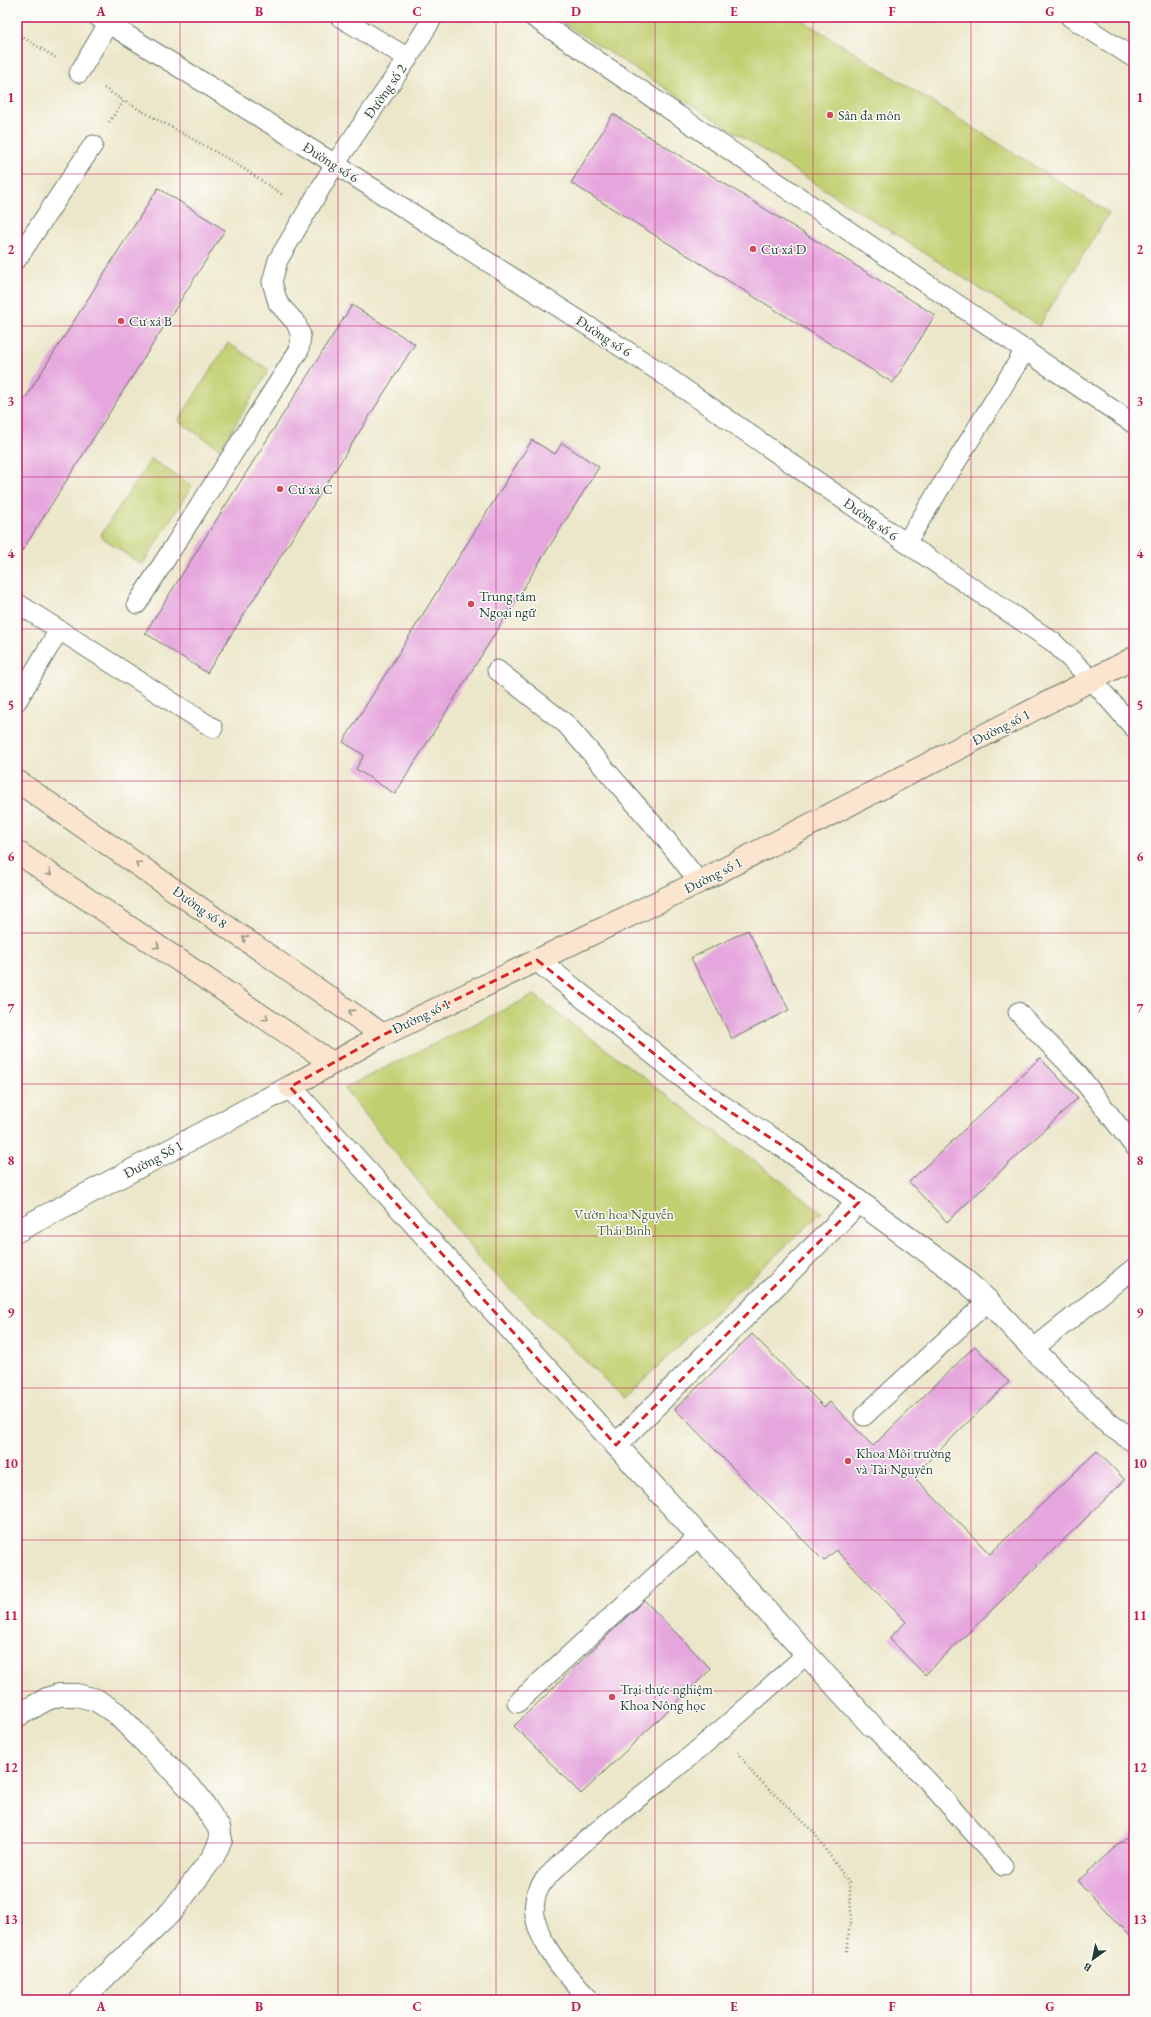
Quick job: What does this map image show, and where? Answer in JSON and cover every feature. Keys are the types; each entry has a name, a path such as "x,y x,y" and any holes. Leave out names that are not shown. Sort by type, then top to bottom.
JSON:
{"street":[{"name":"Đường số 1","path":"290,1088 383,1035 699,882 1134,658"},
{"name":"Đường số 8","path":"17,781 383,1035"},
{"path":"17,852 332,1063"},
{"path":"537,960 712,1100 786,1148 960,1276 988,1301 1110,1425 1134,1441"},
{"path":"290,1088 872,1726"},
{"name":"Đường Số 1","path":"17,1230 290,1088"},
{"path":"616,1445 859,1202"},
{"path":"17,1716 47,1699 58,1695 77,1695 96,1700 116,1713 198,1796 219,1828 221,1840 213,1857 172,1911 81,2000"}],"lane":[{"path":"340,17 408,58"},
{"name":"Đường số 2","path":"137,604 299,350 300,336 296,323 278,303 272,282 278,260 335,164 408,58 433,17"},
{"path":"533,17 1026,349 1134,424"},
{"path":"1070,17 1134,58"},
{"path":"79,73 106,19"},
{"name":"Đường số 6","path":"106,19 657,370 906,543 1053,642 1092,680 1134,728"},
{"path":"17,259 94,145"},
{"path":"906,543 1026,349"},
{"path":"17,603 212,728"},
{"path":"17,701 59,630"},
{"path":"497,670 566,724 665,838 699,882"},
{"path":"1018,1012 1078,1074 1134,1146"},
{"path":"1034,1349 1134,1268"},
{"path":"864,1416 988,1301"},
{"path":"517,1703 699,1536"},
{"path":"590,2000 546,1948 535,1915 535,1900 540,1886 551,1872 573,1852 722,1729 807,1654"},
{"path":"872,1726 926,1779 1003,1866"}],"path":[{"path":"106,126 124,101 232,161 284,196 312,203"},
{"path":"722,1729 754,1775 813,1831 849,1883 850,1912 847,1952"}],"highlighted area":[{"path":"537,960 712,1100 786,1148 859,1202 616,1445 290,1087 383,1035"}],"green space":[{"name":"Sân đa môn","path":"554,17 797,17 1109,213 1039,326"},
{"path":"228,343 269,370 220,449 178,421"},
{"path":"151,459 192,486 142,565 100,536"},
{"name":"Vườn hoa Nguyễn Thái Bình","path":"534,995 822,1212 624,1398 484,1264 344,1088"}],"building":[{"name":"Cư xá D","path":"613,114 935,315 893,383 571,183"},
{"name":"Cư xá B","path":"158,188 225,230 22,551 17,547 17,411"},
{"name":"Cư xá C","path":"352,305 415,344 207,673 145,633"},
{"name":"Trung tâm Ngoại ngữ","path":"532,440 555,454 562,443 599,467 395,794 356,769 364,755 343,742"},
{"path":"748,930 789,1010 732,1039 691,958"},
{"path":"1040,1058 1078,1098 947,1222 909,1182"},
{"path":"752,1334 824,1407 830,1402 873,1446 975,1346 1009,1382 913,1476 990,1554 1097,1451 1125,1480 925,1675 889,1638 906,1622 836,1550 824,1561 675,1409"},
{"name":"Trại thực nghiệm Khoa Nông học","path":"644,1600 711,1669 581,1794 514,1726"},
{"path":"1134,1830 1134,1941 1078,1881"}],"place":[{"name":"Sân đa môn","path":"830,115"},
{"name":"Cư xá D","path":"753,249"},
{"name":"Cư xá B","path":"121,321"},
{"name":"Cư xá C","path":"280,489"},
{"name":"Trung tâm Ngoại ngữ","path":"471,604"},
{"name":"Khoa Môi trường và Tài Nguyên","path":"848,1461"},
{"name":"Trại thực nghiệm Khoa Nông học","path":"612,1697"}]}
